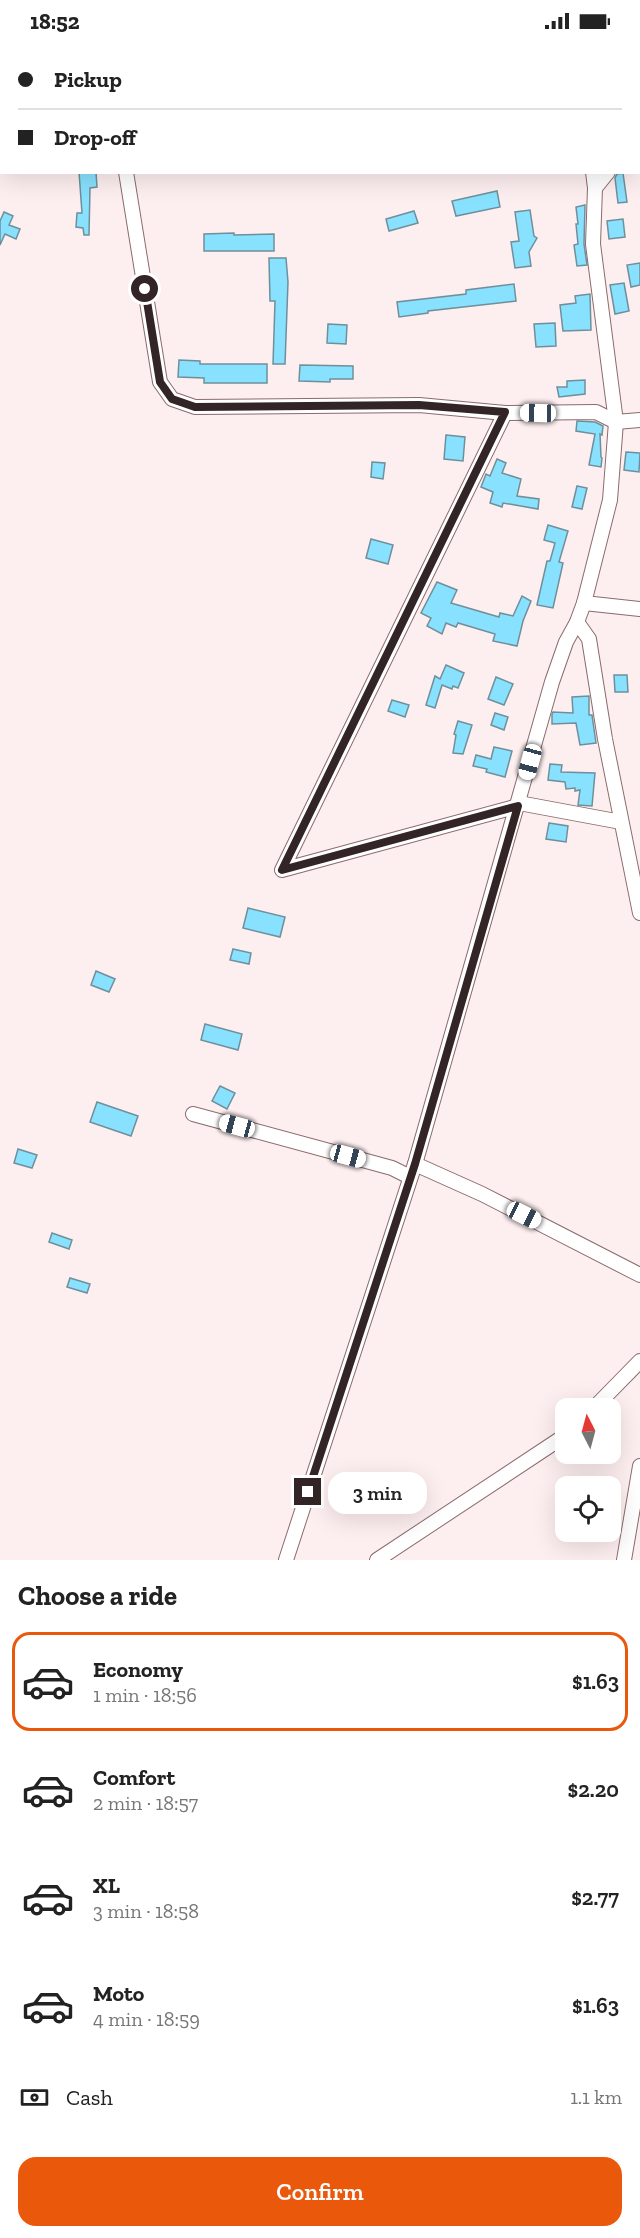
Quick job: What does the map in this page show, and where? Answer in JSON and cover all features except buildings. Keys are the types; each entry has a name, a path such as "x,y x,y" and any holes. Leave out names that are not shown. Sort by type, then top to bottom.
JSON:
{"street":[{"path":"126,174 160,382 172,399 195,407 419,405 505,412 596,412 616,422 640,420"},
{"path":"286,1560 413,1171 552,682 566,642 584,603 610,500 616,422 593,244 593,174"},
{"path":"595,188 606,174"},
{"path":"505,412 282,870 519,804 621,822"},
{"path":"584,603 640,609"},
{"path":"577,622 589,639 604,739 621,822 633,854 640,913"},
{"path":"193,1114 392,1168 413,1171 482,1194 640,1275"},
{"path":"604,1398 640,1361"},
{"path":"376,1560 555,1442"},
{"path":"624,1560 640,1466"}],"route":[{"path":"145,289 160,382 172,399 195,407 419,405 505,412 282,870 518,806 415,1164 308,1492"}]}
